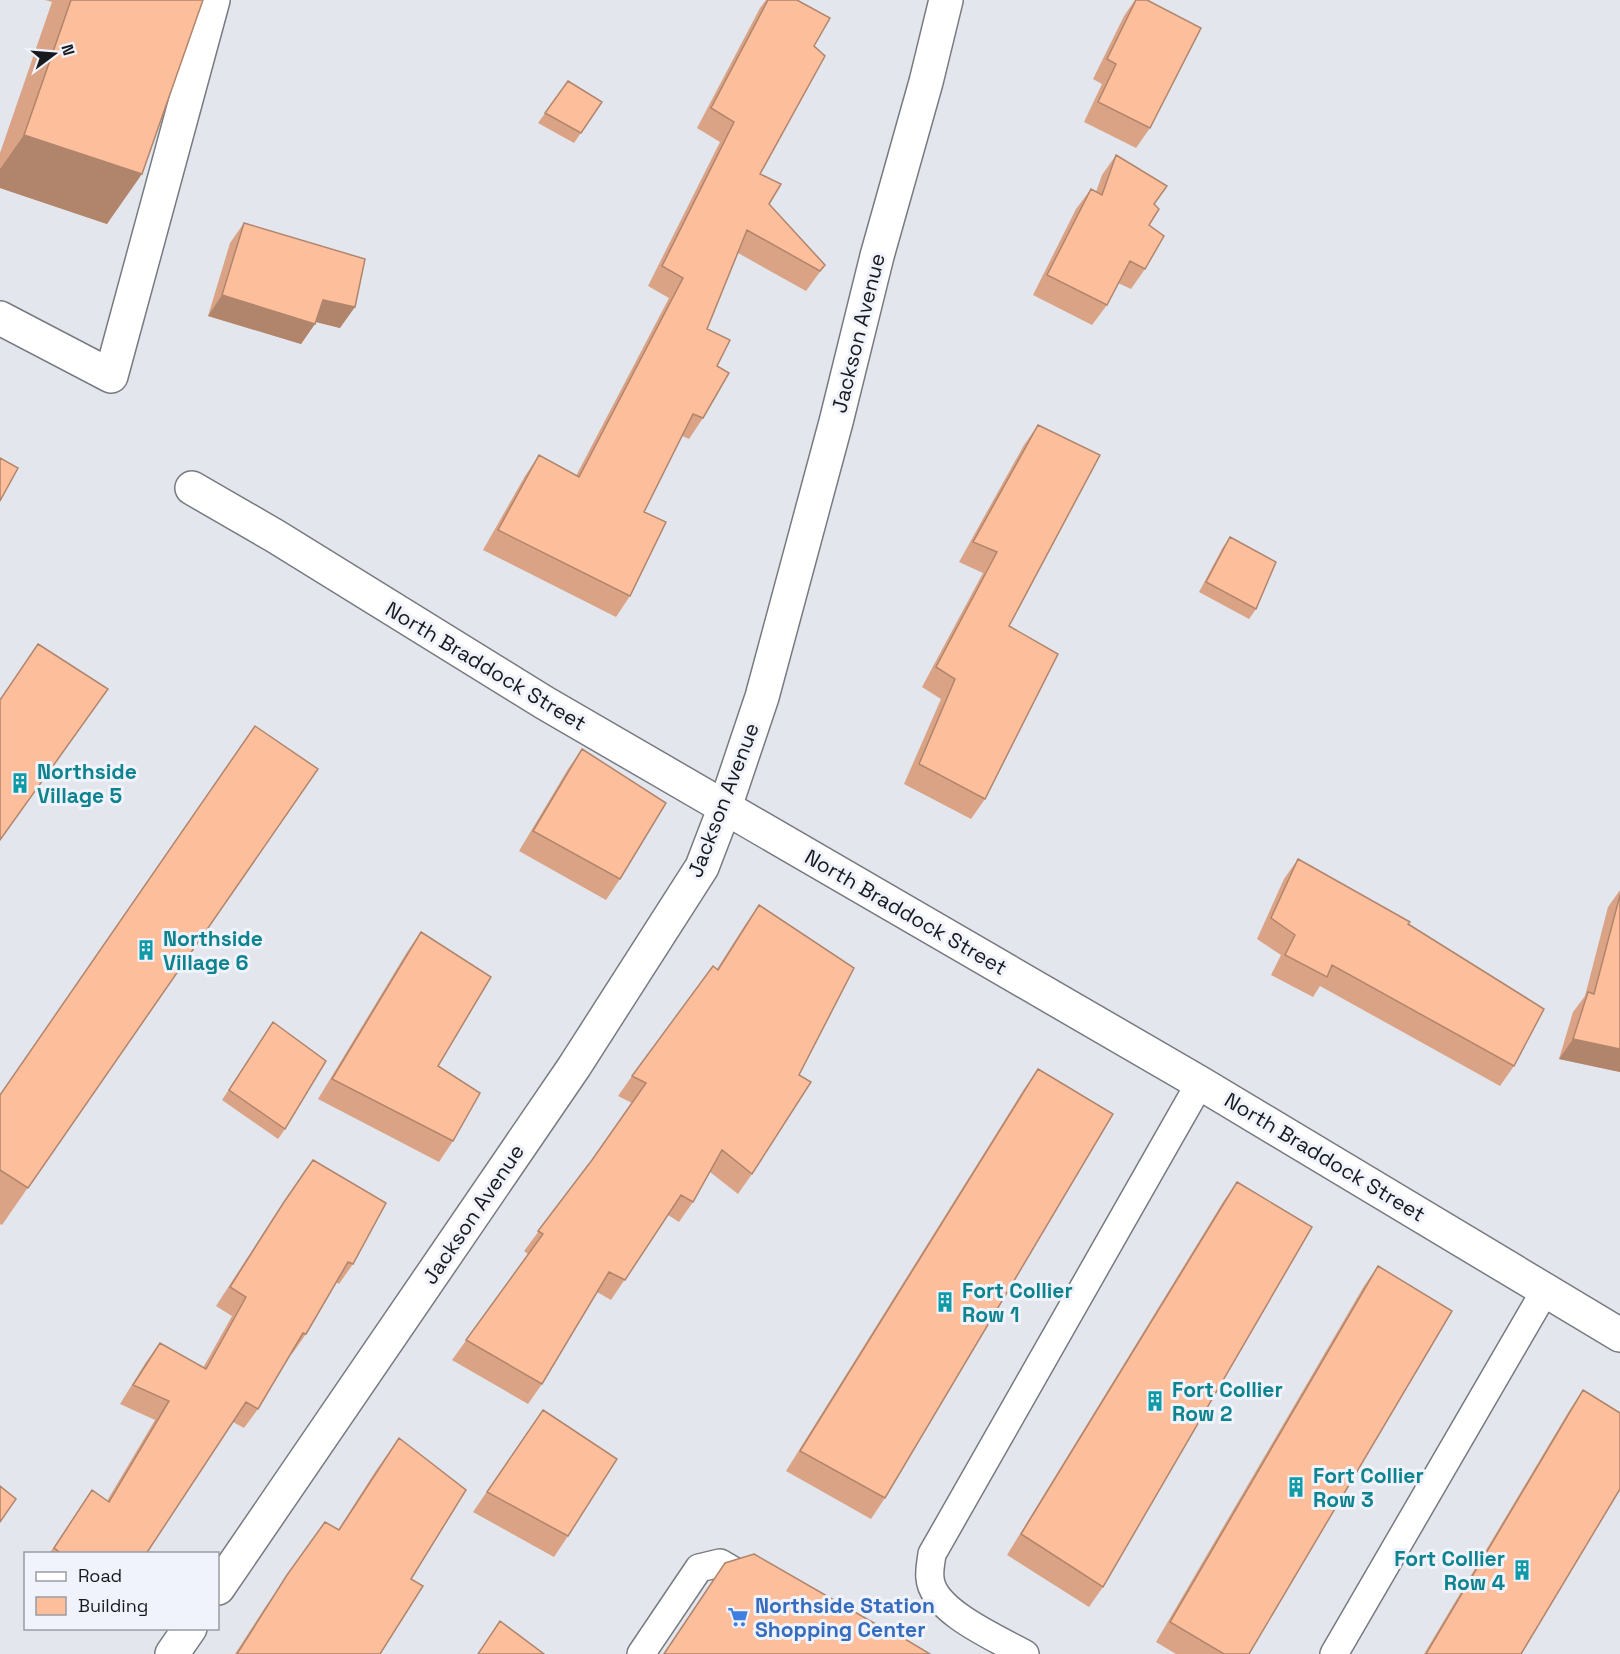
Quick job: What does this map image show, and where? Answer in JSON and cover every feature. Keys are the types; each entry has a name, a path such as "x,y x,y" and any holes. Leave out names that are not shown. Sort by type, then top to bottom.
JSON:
{"street":[{"path":"0,318 111,376 213,0"},
{"name":"Jackson Avenue","path":"219,1587 574,1067 702,867 762,697 946,0"},
{"name":"North Braddock Street","path":"192,488 275,536 545,703 1200,1083 1620,1335"},
{"path":"172,1654 189,1630"}],"lane":[{"path":"1025,1654 953,1614 936,1597 929,1579 932,1554 1200,1083"},
{"path":"1334,1654 1546,1289"},
{"path":"641,1654 699,1568 720,1563 779,1597"}],"building":[{"path":"71,0 203,0 142,174 24,135"},
{"path":"768,0 797,0 830,18 814,46 825,56 760,174 781,184 769,204 825,265 820,271 747,230 707,329 730,340 717,366 729,373 703,418 693,414 644,512 666,522 630,596 498,530 539,455 579,477 683,278 662,266 734,122 711,108"},
{"path":"1136,0 1147,0 1201,28 1150,128 1098,102 1116,64 1107,59"},
{"path":"568,81 602,102 581,133 545,113"},
{"path":"1116,155 1167,186 1154,204 1159,209 1149,225 1164,236 1145,269 1130,261 1107,305 1047,275 1091,189 1102,195"},
{"path":"244,223 365,259 355,307 323,300 315,324 222,295"},
{"path":"1038,425 1100,455 1009,626 1058,654 985,799 919,764 955,679 936,667 997,552 973,542"},
{"path":"0,458 18,468 0,501"},
{"path":"1230,537 1276,562 1256,609 1206,582"},
{"name":"Northside Village 5","path":"38,644 108,689 0,840 0,700"},
{"name":"Northside Village 6","path":"255,726 318,769 28,1188 0,1170 0,1095"},
{"path":"582,749 666,803 620,879 533,831"},
{"path":"1298,859 1410,922 1408,924 1544,1009 1514,1066 1332,965 1327,977 1285,955 1295,935 1271,918"},
{"path":"1620,895 1620,1049 1573,1039 1588,992 1594,994"},
{"path":"759,905 854,968 799,1075 811,1082 752,1174 722,1150 693,1202 681,1195 625,1280 609,1272 542,1384 466,1340 543,1234 538,1231 646,1083 632,1076 713,966 718,970"},
{"path":"421,932 491,977 438,1066 480,1093 453,1141 332,1079"},
{"path":"273,1022 326,1061 285,1129 229,1090"},
{"name":"Fort Collier Row 1","path":"1038,1069 1113,1114 885,1498 800,1451"},
{"path":"313,1160 386,1203 353,1264 348,1262 258,1409 246,1402 147,1552 59,1552 54,1548 92,1490 109,1502 169,1401 133,1385 160,1343 206,1369 246,1297 230,1287"},
{"name":"Fort Collier Row 2","path":"1237,1182 1312,1227 1103,1587 1021,1534"},
{"name":"Fort Collier Row 3","path":"1378,1266 1452,1311 1249,1654 1224,1654 1170,1622"},
{"name":"Fort Collier Row 4","path":"1583,1390 1620,1413 1620,1489 1521,1654 1426,1654"},
{"path":"543,1410 617,1459 568,1536 487,1492"},
{"path":"399,1438 466,1490 411,1579 423,1586 380,1654 237,1654 287,1575 325,1522 339,1530"},
{"path":"0,1486 16,1499 0,1522"},
{"path":"754,1554 930,1654 664,1654 725,1563"},
{"path":"500,1621 544,1654 478,1654"}],"place":[{"name":"Northside Village 5","path":"20,783"},
{"name":"Northside Village 6","path":"146,950"},
{"name":"Fort Collier Row 1","path":"945,1302"},
{"name":"Fort Collier Row 2","path":"1155,1401"},
{"name":"Fort Collier Row 3","path":"1296,1487"},
{"name":"Fort Collier Row 4","path":"1522,1570"},
{"name":"Northside Station Shopping Center","path":"738,1617"}]}
